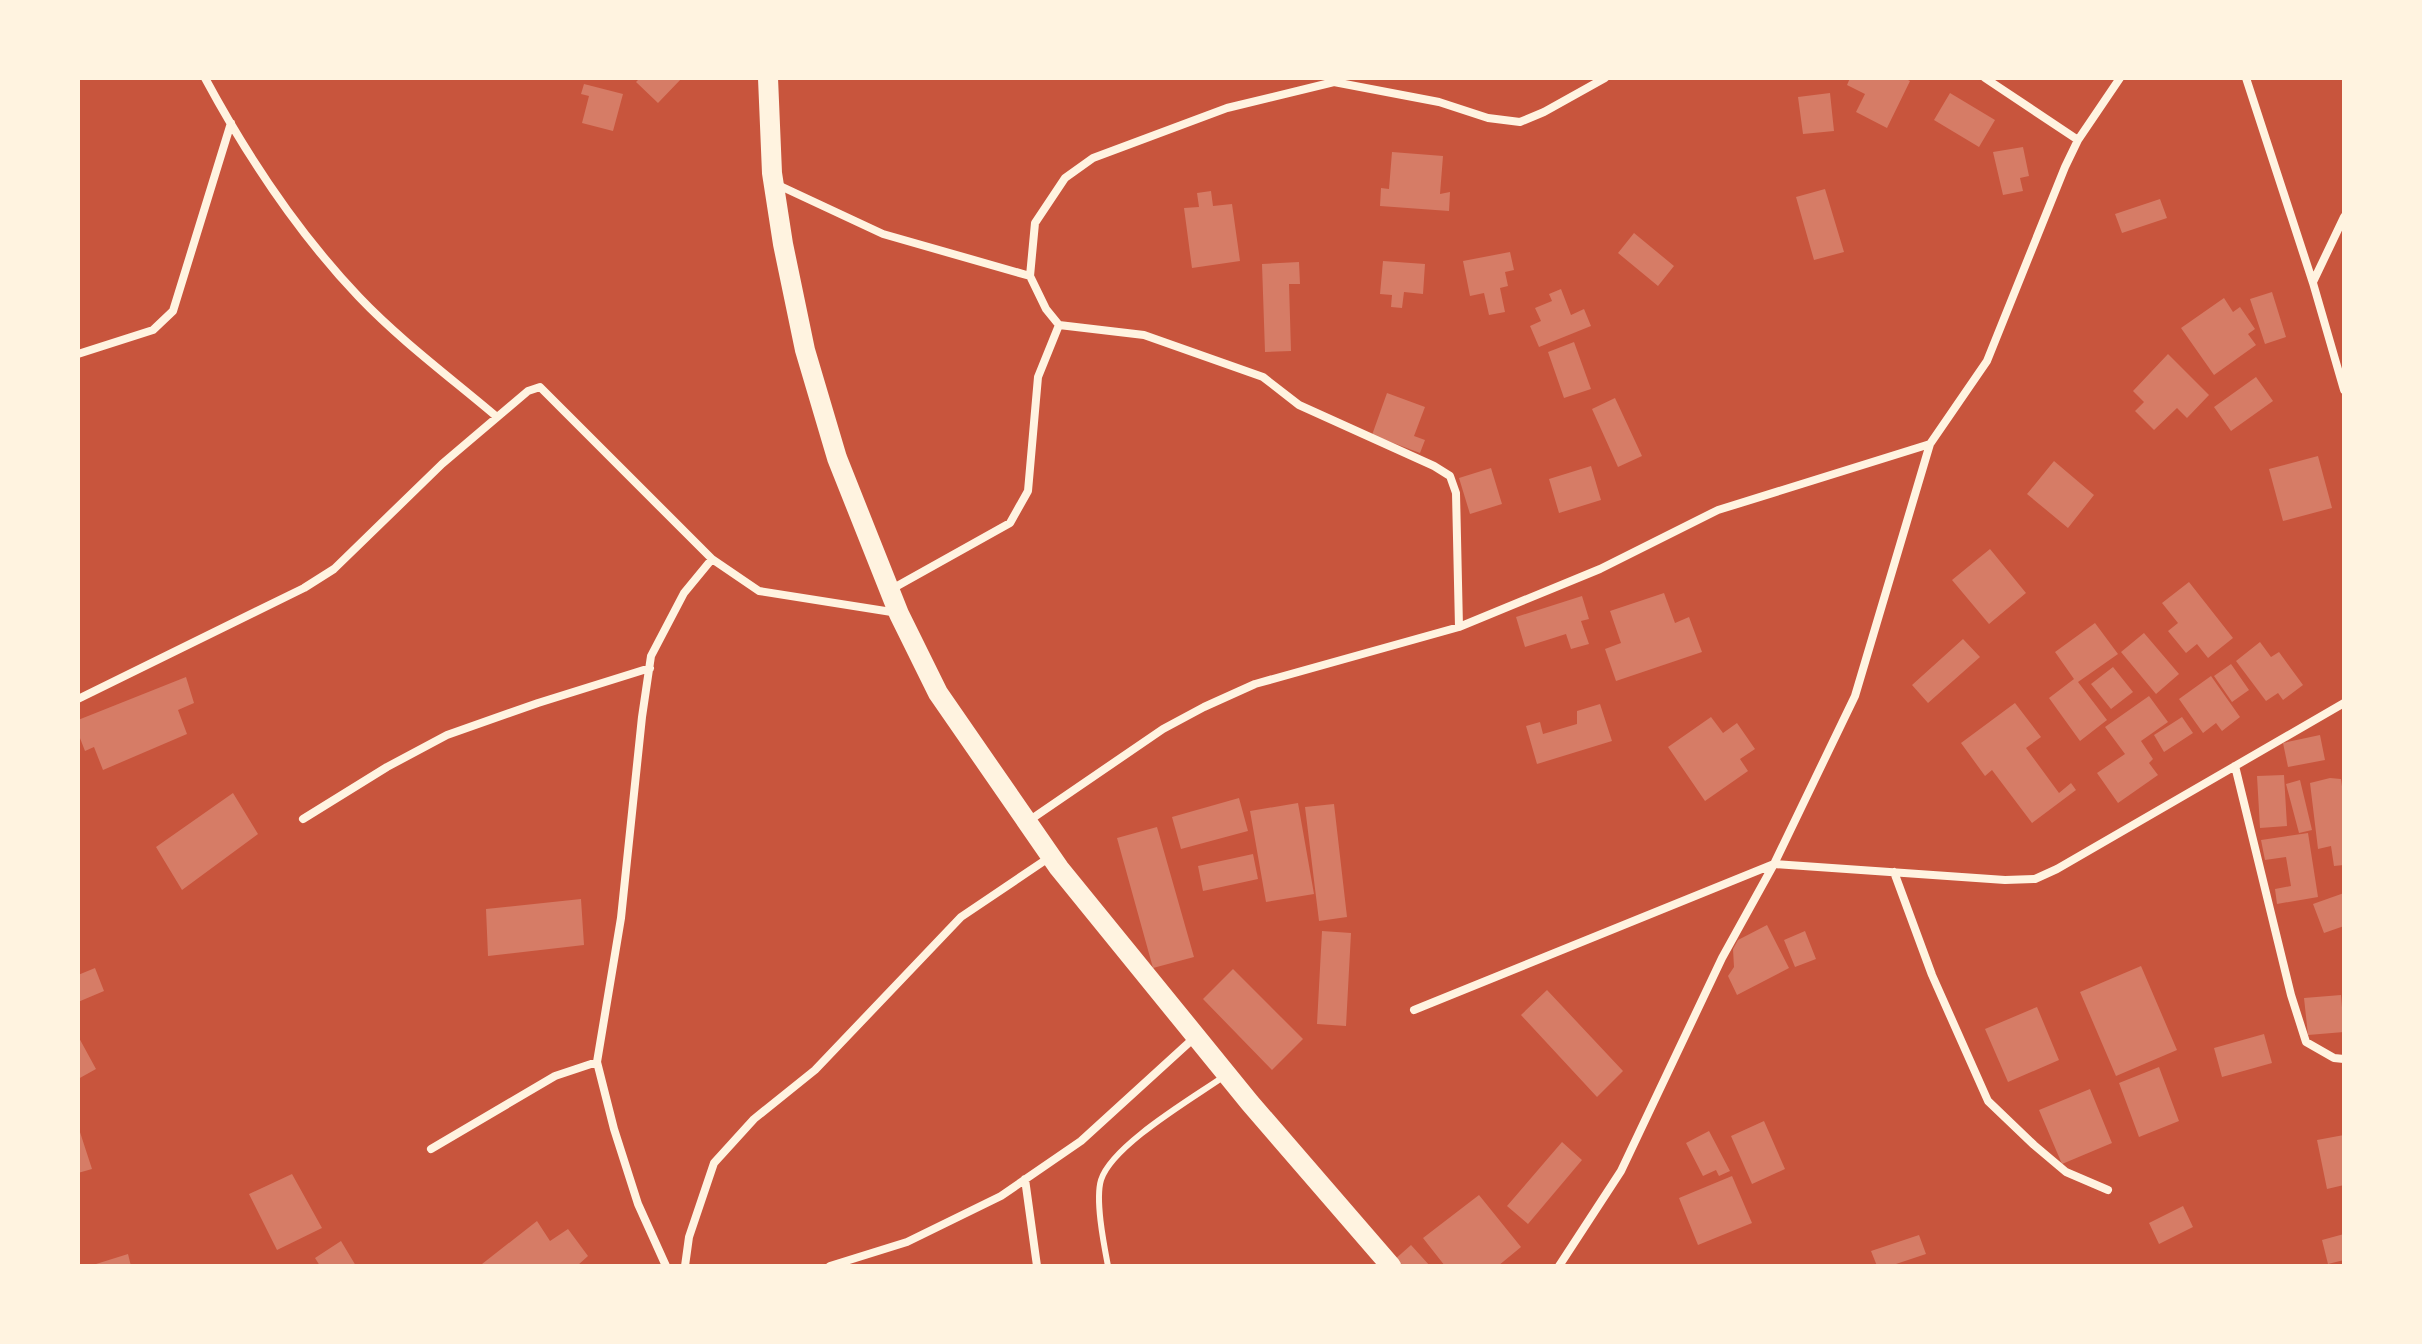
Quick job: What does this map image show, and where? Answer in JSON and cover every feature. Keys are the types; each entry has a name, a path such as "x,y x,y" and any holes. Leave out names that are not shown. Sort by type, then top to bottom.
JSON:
{"main road":[{"path":"768,78 773,182 809,363 837,458 889,591 938,693 1050,856 1195,1037 1391,1266"}],"street":[{"path":"205,78 299,226 358,295 389,327 497,417"},
{"path":"1459,627 1456,493 1450,476 1299,405 1263,377 1144,335 1059,325 1046,309 1030,276 1035,223 1065,178 1093,158 1227,108 1334,82 1355,82 1439,102 1488,118 1520,122 1605,78"},
{"path":"1985,78 2078,140"},
{"path":"1559,1266 1621,1171 1722,958 1774,864 1855,696 1930,444 1987,361 2078,140 2120,78"},
{"path":"2246,78 2313,283 2344,390"},
{"path":"78,354 153,330 173,311 231,123"},
{"path":"773,182 883,234 1030,276"},
{"path":"2313,283 2344,217"},
{"path":"889,591 1010,523 1028,491 1038,377 1059,325"},
{"path":"78,699 279,600 334,569 442,464 528,391 540,387 712,559 759,591 899,614"},
{"path":"1026,822 1163,729 1255,684 1459,627 1600,569 1718,510 1930,444"},
{"path":"666,1266 638,1204 597,1062 621,918 651,656 684,593 712,559"},
{"path":"303,819 387,767 447,735 650,668"},
{"path":"1414,1010 1774,864 2005,880 2035,879 2344,703"},
{"path":"2235,766 2291,995 2306,1042 2334,1058 2344,1059"},
{"path":"685,1266 689,1237 714,1163 754,1119 815,1070 961,917 1050,856"},
{"path":"1894,872 1932,975 1988,1101 2066,1172 2108,1190"},
{"path":"830,1266 907,1242 1001,1196 1081,1141 1195,1037"},
{"path":"431,1149 555,1076 597,1062"},
{"path":"1025,1179 1037,1266"}],"lane":[{"path":"1108,1266 1100,1228 1101,1180 1119,1153 1227,1075"}],"building":[{"path":"640,78 682,78 658,103 636,82"},
{"path":"1850,78 1904,78 1910,81 1887,128 1856,112 1865,94 1847,85"},
{"path":"584,84 623,94 613,131 582,123 589,96 581,94"},
{"path":"1830,93 1834,131 1803,134 1798,97"},
{"path":"1950,93 1995,120 1979,147 1934,120"},
{"path":"2023,147 2029,176 2020,178 2023,191 2003,195 1993,152"},
{"path":"1392,152 1443,156 1440,194 1450,192 1449,211 1380,206 1381,188 1389,189"},
{"path":"1825,189 1844,252 1814,260 1796,197"},
{"path":"1211,191 1213,206 1232,204 1240,261 1192,268 1184,208 1199,207 1197,193"},
{"path":"2160,199 2167,218 2122,233 2115,214"},
{"path":"1634,233 1674,266 1658,286 1618,253"},
{"path":"1510,252 1514,270 1505,272 1508,286 1500,288 1505,312 1489,315 1484,293 1470,296 1463,261"},
{"path":"1383,261 1425,264 1423,294 1404,292 1402,308 1391,307 1392,295 1380,294"},
{"path":"1299,262 1300,284 1289,284 1291,351 1265,352 1262,264"},
{"path":"1561,289 1571,315 1584,309 1591,326 1539,347 1530,326 1541,321 1535,308 1552,301 1549,294"},
{"path":"2272,292 2286,337 2265,344 2250,299"},
{"path":"2224,298 2233,312 2240,307 2255,329 2248,334 2256,345 2214,375 2181,328"},
{"path":"1574,342 1591,389 1564,398 1548,352"},
{"path":"2168,354 2209,395 2187,418 2177,408 2154,430 2135,411 2144,402 2133,391"},
{"path":"2256,377 2273,401 2231,431 2214,407"},
{"path":"1387,393 1425,407 1414,436 1425,440 1420,453 1372,435"},
{"path":"1615,398 1642,456 1618,467 1592,409"},
{"path":"2318,456 2332,508 2283,521 2269,469"},
{"path":"2054,461 2094,495 2068,528 2027,494"},
{"path":"1591,466 1601,500 1559,513 1549,479"},
{"path":"1491,468 1502,504 1470,514 1459,478"},
{"path":"1990,549 2026,593 1989,624 1952,580"},
{"path":"2189,582 2233,638 2208,658 2197,644 2186,653 2168,631 2178,623 2162,603"},
{"path":"1664,593 1675,623 1689,617 1702,652 1616,681 1605,649 1621,643 1610,611"},
{"path":"1582,596 1589,619 1581,621 1589,644 1571,649 1566,634 1525,647 1516,617"},
{"path":"2095,623 2118,654 2078,682 2107,720 2080,741 2049,698 2074,679 2055,652"},
{"path":"2144,633 2179,674 2156,694 2121,652"},
{"path":"1963,639 1980,657 1928,703 1912,685"},
{"path":"2260,642 2271,657 2279,652 2303,685 2283,700 2278,693 2266,701 2236,661"},
{"path":"2231,664 2249,690 2232,702 2214,676"},
{"path":"2113,667 2133,692 2111,709 2091,684"},
{"path":"2211,676 2240,717 2222,731 2216,723 2203,733 2179,699"},
{"path":"186,677 194,703 178,710 187,734 103,770 94,747 85,751 78,733 78,720"},
{"path":"2149,696 2168,722 2141,741 2153,759 2149,763 2158,775 2118,803 2097,773 2125,754 2105,727"},
{"path":"2015,703 2041,737 2026,748 2059,793 2071,783 2076,790 2032,823 1992,770 1985,776 1961,743"},
{"path":"1600,704 1612,741 1537,764 1526,726 1540,722 1543,734 1577,724 1577,711"},
{"path":"1711,717 1723,733 1737,723 1755,749 1740,759 1748,771 1705,801 1668,747"},
{"path":"2182,717 2193,733 2164,752 2154,735"},
{"path":"2320,735 2325,760 2288,767 2283,743"},
{"path":"2284,775 2287,826 2260,828 2257,776"},
{"path":"2341,779 2344,865 2334,866 2331,846 2318,849 2310,783"},
{"path":"2300,780 2312,830 2299,833 2286,784"},
{"path":"233,793 258,834 182,890 156,847"},
{"path":"1239,798 1248,831 1181,849 1172,817"},
{"path":"1298,803 1314,894 1266,902 1250,811"},
{"path":"1334,804 1347,917 1319,921 1305,807"},
{"path":"1157,827 1194,957 1153,968 1117,838"},
{"path":"2308,833 2318,897 2277,904 2275,889 2291,886 2286,857 2265,860 2261,840"},
{"path":"1253,854 1258,879 1203,891 1198,866"},
{"path":"2344,893 2344,926 2324,933 2313,904"},
{"path":"581,899 584,945 488,956 486,909"},
{"path":"1767,925 1789,968 1737,995 1728,976 1734,967 1733,949 1738,940"},
{"path":"1322,931 1351,933 1346,1026 1317,1024"},
{"path":"1805,931 1816,959 1795,967 1784,940"},
{"path":"2141,966 2177,1050 2116,1076 2080,992"},
{"path":"95,968 104,991 78,1002 78,975"},
{"path":"1233,969 1303,1039 1272,1070 1203,999"},
{"path":"1547,990 1623,1071 1597,1097 1521,1015"},
{"path":"2341,995 2344,1032 2308,1035 2304,998"},
{"path":"2037,1007 2059,1060 2008,1082 1985,1029"},
{"path":"2264,1034 2272,1063 2222,1077 2214,1048"},
{"path":"78,1036 96,1069 78,1079"},
{"path":"2159,1067 2179,1121 2139,1137 2119,1083"},
{"path":"2090,1089 2112,1143 2062,1164 2039,1110"},
{"path":"1764,1121 1785,1169 1752,1184 1731,1136"},
{"path":"78,1126 92,1169 78,1173"},
{"path":"1709,1131 1730,1171 1719,1176 1716,1170 1703,1176 1686,1143"},
{"path":"2344,1135 2344,1185 2327,1189 2317,1140"},
{"path":"1562,1142 1582,1160 1528,1224 1507,1206"},
{"path":"292,1174 322,1228 277,1250 249,1194"},
{"path":"1732,1176 1752,1223 1698,1245 1679,1198"},
{"path":"1479,1195 1521,1247 1498,1266 1445,1266 1423,1238"},
{"path":"2183,1206 2193,1227 2159,1244 2149,1223"},
{"path":"537,1221 550,1241 568,1229 588,1256 577,1266 483,1266 482,1264"},
{"path":"2344,1234 2344,1260 2328,1264 2322,1240"},
{"path":"1919,1235 1926,1254 1890,1266 1877,1266 1871,1251"},
{"path":"341,1241 356,1266 320,1266 315,1258"},
{"path":"1411,1245 1430,1266 1398,1266 1393,1261"},
{"path":"128,1254 131,1266 96,1266 96,1264"}]}
